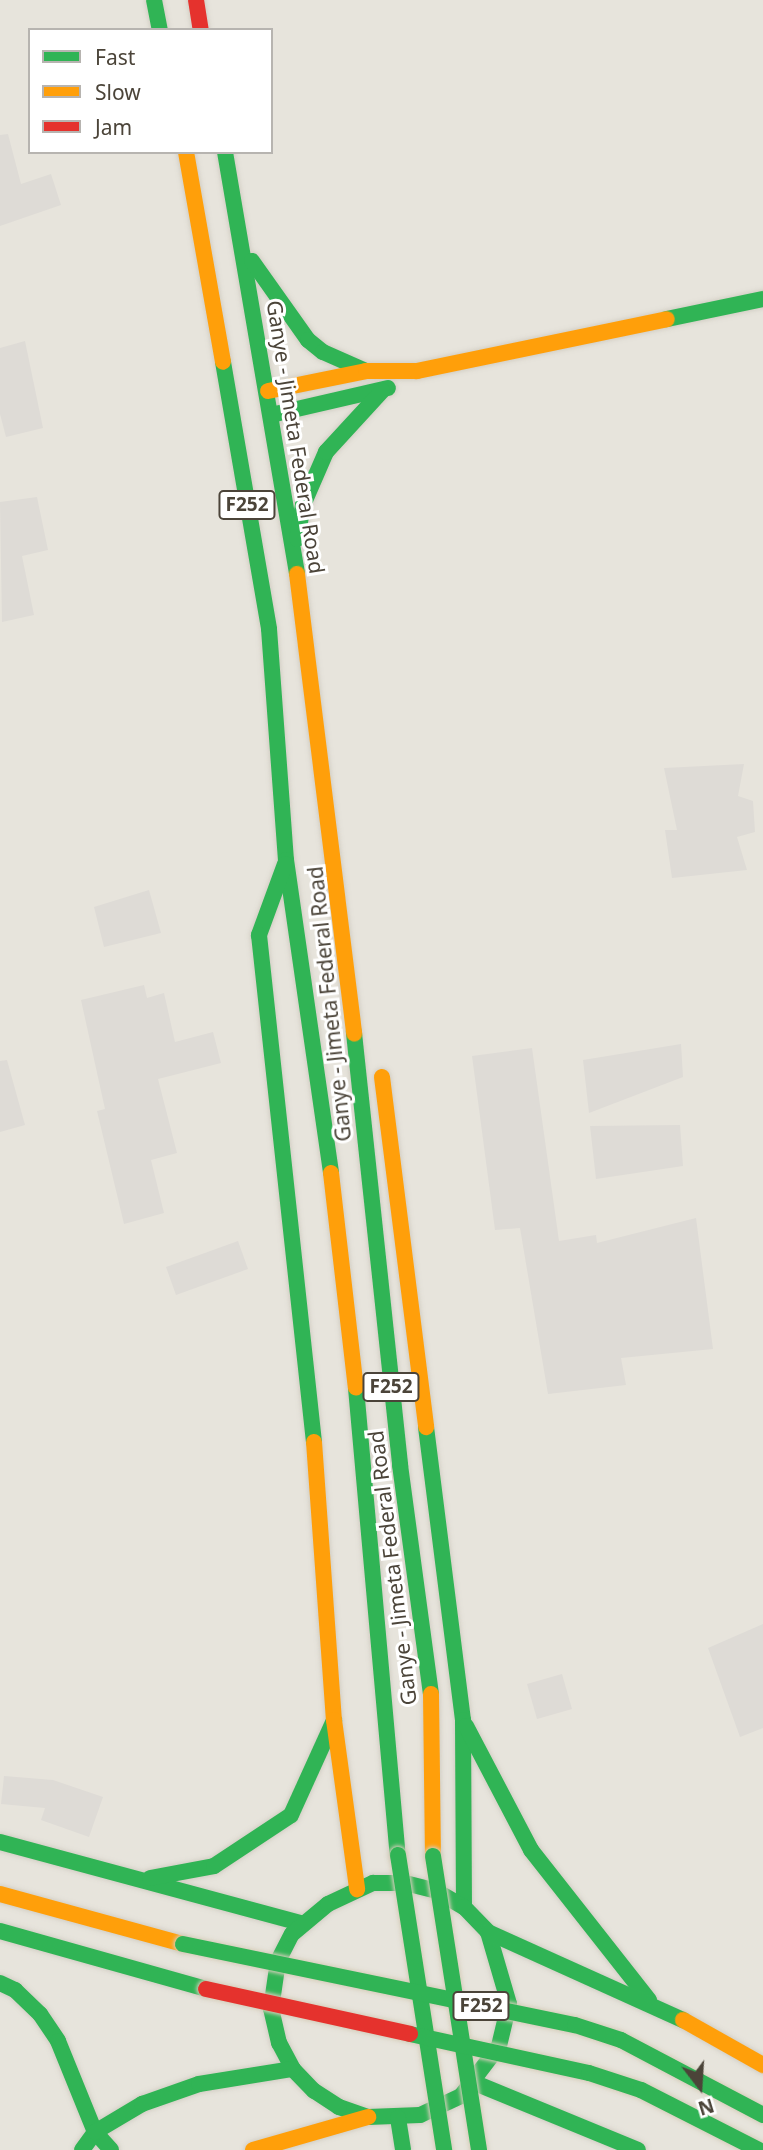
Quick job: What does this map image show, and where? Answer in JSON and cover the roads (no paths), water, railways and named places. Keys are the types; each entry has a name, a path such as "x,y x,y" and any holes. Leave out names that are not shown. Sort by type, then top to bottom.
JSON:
{"main road":[{"path":"153,0 160,28"},
{"path":"196,0 201,28"},
{"name":"Ganye - Jimeta Federal Road","path":"186,154 269,629 286,860 321,1090 365,1468 398,1855 444,2150"},
{"name":"Ganye - Jimeta Federal Road","path":"225,154 245,251 294,554 334,850 339,918 400,1465 430,1678 433,1856 479,2150"},
{"path":"245,251 308,340 323,352 366,371"},
{"path":"268,391 366,371 417,371 763,299"},
{"path":"271,415 382,391 417,371"},
{"path":"294,554 303,505 326,452 382,391"},
{"path":"334,850 360,928"},
{"path":"286,860 259,935 312,1411 334,1720 357,1889"},
{"path":"380,1066 463,1720 464,1907"},
{"path":"137,1880 214,1866 290,1815 334,1720"},
{"path":"463,1720 531,1850 652,2003"},
{"path":"0,1842 301,1923"},
{"name":"F252","path":"373,1883 405,1883 436,1891 464,1907 488,1932 509,2004 499,2046 475,2083 461,2096 420,2115 398,2118 368,2117 339,2108 314,2091 293,2069 276,2032 271,1992 278,1961 301,1923 357,1889 373,1883"},
{"name":"F252","path":"0,1894 183,1944 575,2025 621,2040 763,2115"},
{"name":"F252","path":"0,1931 206,1989 589,2073 641,2090 759,2150"},
{"path":"488,1932 652,2003 763,2065"},
{"path":"0,1983 15,1990 58,2040 95,2132 111,2150"},
{"path":"82,2150 95,2132 142,2104 199,2084 293,2069"},
{"path":"475,2083 638,2150"},
{"path":"461,2096 492,2150"},
{"path":"253,2150 368,2117"},
{"path":"398,2118 403,2150"}]}
